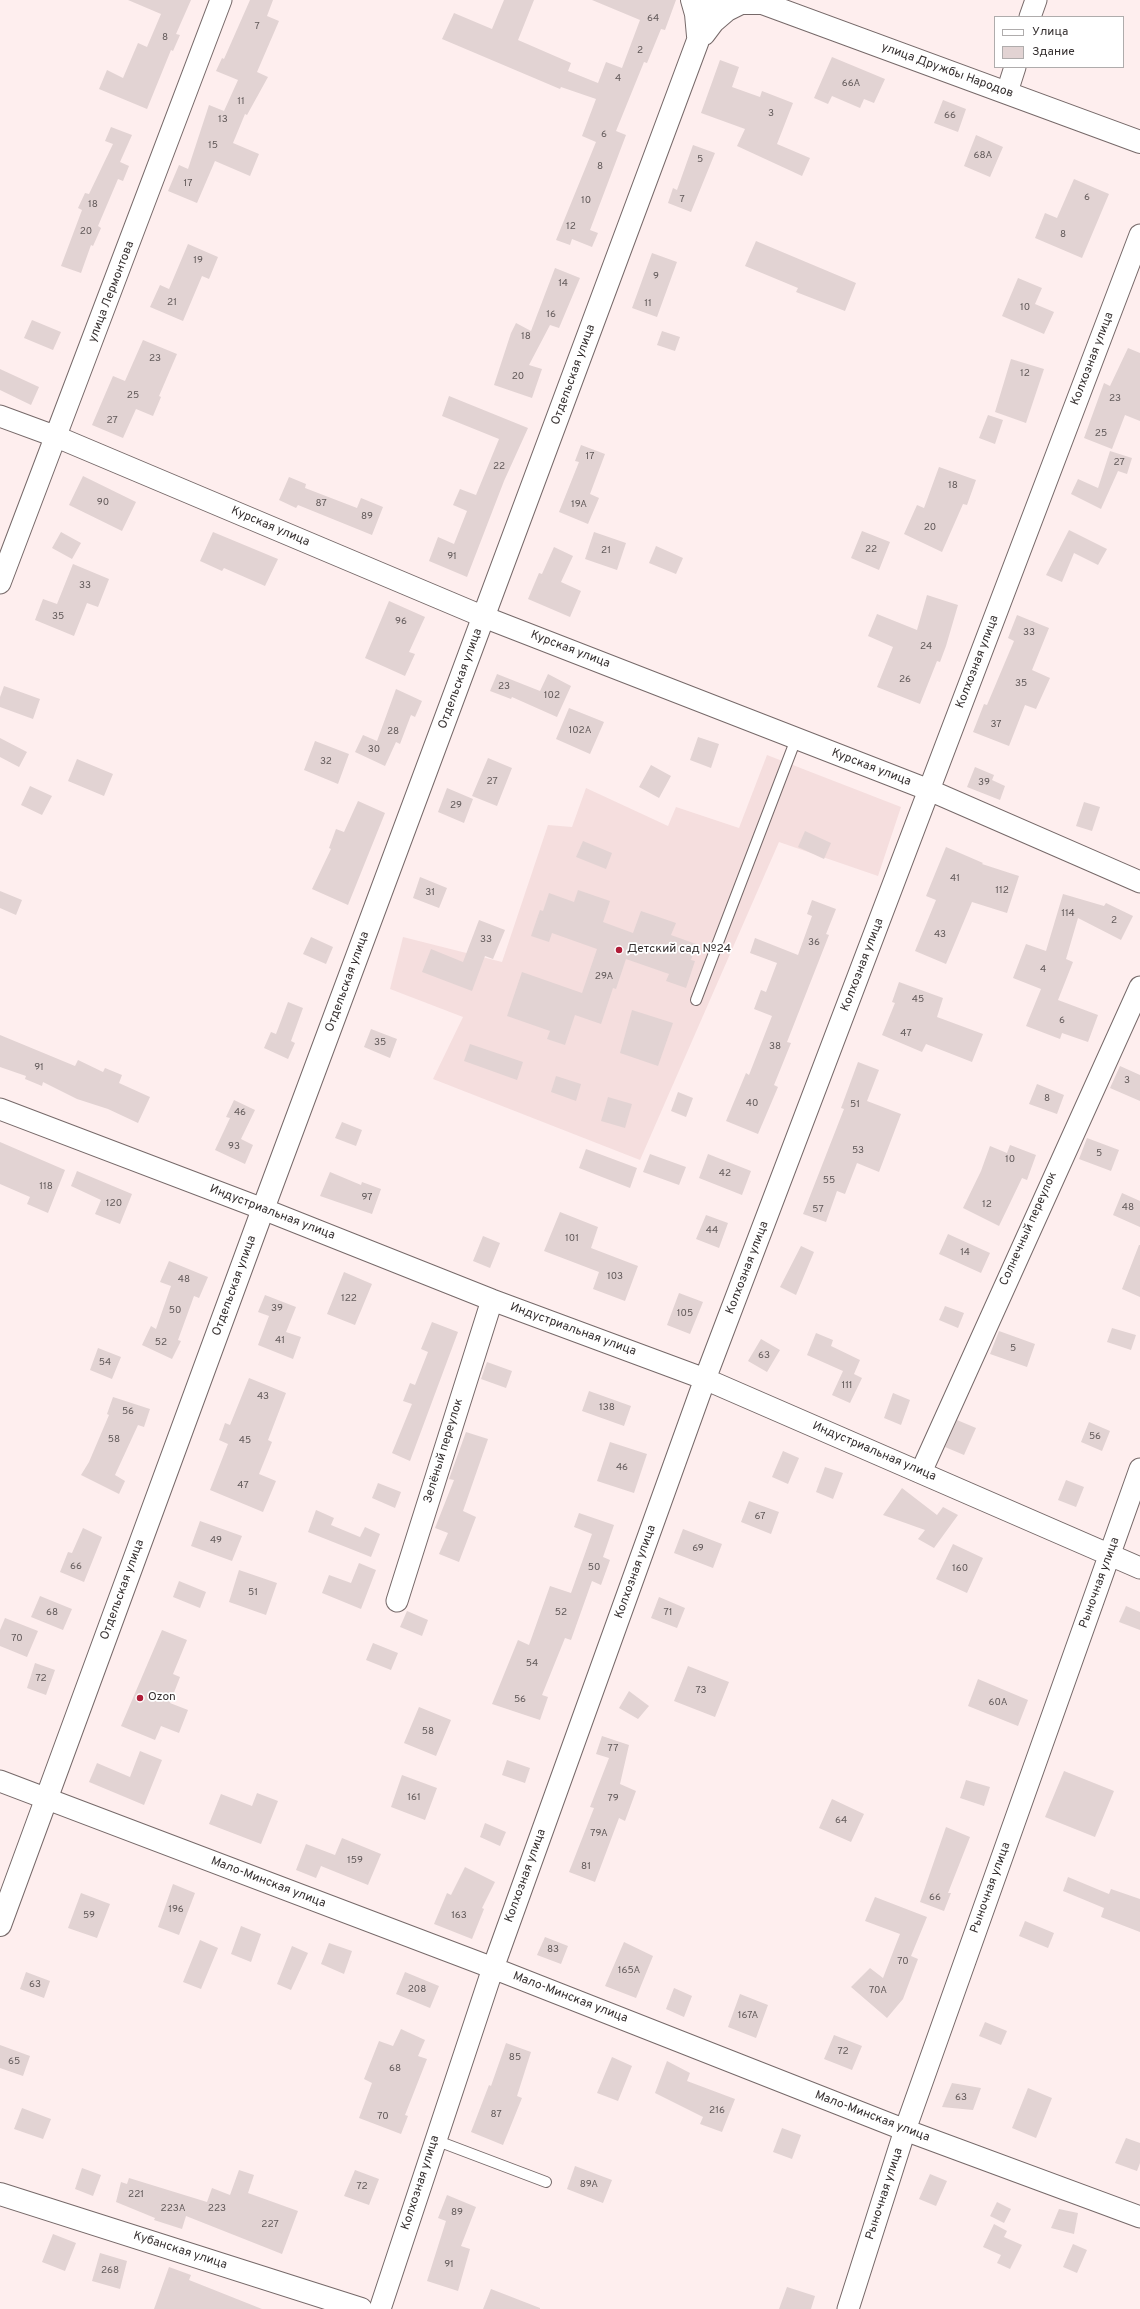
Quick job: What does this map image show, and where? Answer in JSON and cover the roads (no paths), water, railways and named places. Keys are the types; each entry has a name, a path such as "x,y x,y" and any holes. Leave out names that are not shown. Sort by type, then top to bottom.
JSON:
{"street":[{"name":"улица Лермонтова","path":"0,583 57,437 221,0"},
{"name":"Отдельская улица","path":"692,0 696,14 698,41"},
{"name":"Отдельская улица","path":"0,1925 263,1209 713,0"},
{"path":"1030,16 1036,0"},
{"name":"Отдельская улица","path":"698,41 713,22 727,10 741,3 758,1"},
{"name":"улица Дружбы Народов","path":"758,1 1140,142"},
{"path":"1007,92 1015,68"},
{"name":"Колхозная улица","path":"380,2309 493,1968 706,1379 1140,235"},
{"name":"Курская улица","path":"0,416 57,437 484,617 929,790 1140,882"},
{"name":"Солнечный переулок","path":"921,1472 1140,987"},
{"name":"Индустриальная улица","path":"0,1109 263,1209 492,1300 706,1379 1140,1568"},
{"name":"Зелёный переулок","path":"397,1601 492,1300"},
{"name":"Рыночная улица","path":"848,2309 905,2130 1140,1469"},
{"name":"Мало-Минская улица","path":"0,1781 493,1968 905,2130 1140,2217"},
{"name":"Кубанская улица","path":"0,2194 361,2309"}],"lane":[{"path":"696,1000 796,739"},
{"path":"435,2140 546,2182"}],"place":[{"name":"Детский сад №24","path":"619,950"},
{"name":"Ozon","path":"140,1698"}]}
